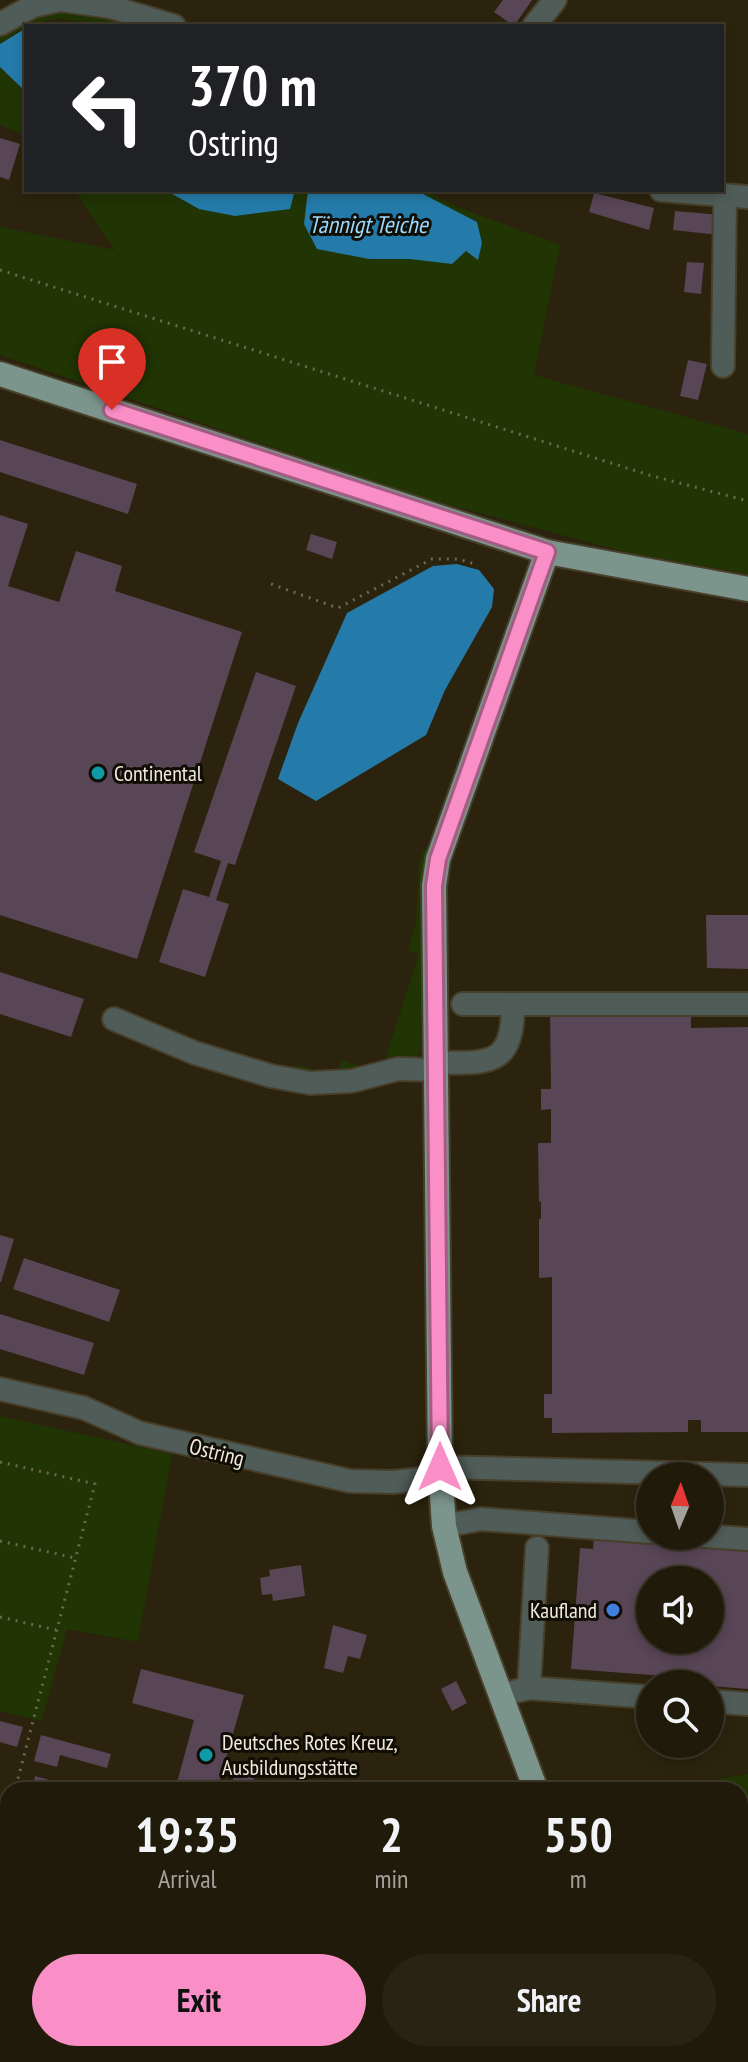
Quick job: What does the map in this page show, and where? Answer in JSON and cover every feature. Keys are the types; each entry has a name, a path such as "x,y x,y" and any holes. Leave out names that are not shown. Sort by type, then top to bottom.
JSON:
{"main road":[{"path":"0,374 547,552 748,589"},
{"path":"531,1782 455,1572 444,1526 440,1472 434,886 438,859 547,552"}],"street":[{"path":"0,24 33,6 60,0 111,7 167,24"},
{"path":"536,24 555,0"},
{"path":"682,192 748,197"},
{"path":"723,366 725,196"},
{"path":"463,1004 748,1004"},
{"path":"114,1019 195,1053 271,1076 310,1083 320,1091 346,1091 382,1081 392,1070 494,1059 507,1047 513,1032 513,1004"},
{"name":"Ostring","path":"0,1389 84,1408 140,1433 350,1481 393,1482 440,1472 748,1475"},
{"path":"444,1526 481,1519 636,1531"},
{"path":"724,1537 748,1539"},
{"path":"529,1688 537,1548"},
{"path":"501,1695 529,1688 636,1696"},
{"path":"724,1702 748,1704"}],"path":[{"path":"0,270 649,475 748,501"},
{"path":"271,584 338,608 432,559 458,559 478,565"},
{"path":"0,1462 95,1484 17,1782"},
{"path":"0,1541 75,1558"},
{"path":"0,1617 56,1630"}],"green space":[{"path":"60,0 165,24 90,24 58,18 24,24 24,27 0,44 0,8 8,19"},
{"path":"0,67 24,90 24,134 0,125"},
{"path":"75,192 169,192 199,209 289,209 294,192 308,192 304,224 369,259 410,259 466,250 478,259 477,222 418,192 426,192 457,207 560,245 534,375 748,434 748,574 630,553 427,499 0,355 0,227 115,250"},
{"path":"423,849 429,851 423,883 420,1052 406,1063 348,1077 323,1079 283,1074 285,1066 297,1070 299,1065 336,1077 342,1060 367,1069 371,1062 383,1066 419,954 408,950 416,922 419,862"},
{"path":"0,1416 172,1454 138,1642 67,1629 42,1721 0,1711"},
{"path":"748,1774 748,1782 700,1782"}],"water":[{"path":"24,29 24,90 0,67 0,44"},
{"name":"Tännigt Teiche","path":"169,192 294,192 290,209 235,216 199,209"},
{"name":"Tännigt Teiche","path":"308,192 418,192 477,222 482,243 478,260 466,251 452,264 410,259 369,259 317,249 304,224"},
{"path":"457,564 479,570 494,589 492,607 445,690 426,735 316,801 278,779 298,723 347,613 433,566"}],"building":[{"path":"503,0 532,0 515,24 494,12"},
{"path":"0,138 20,144 9,180 0,177"},
{"path":"594,193 654,208 649,230 589,212"},
{"path":"675,211 721,215 719,235 673,230"},
{"path":"687,262 704,263 701,294 684,292"},
{"path":"688,360 707,364 698,400 680,396"},
{"path":"0,440 137,484 128,514 0,472"},
{"name":"Continental","path":"0,515 28,524 8,586 59,602 76,551 122,566 115,591 242,632 137,959 0,915"},
{"path":"311,534 337,542 332,559 306,550"},
{"path":"256,672 296,686 235,865 228,863 216,900 229,904 205,977 159,962 183,889 209,897 221,861 194,852"},
{"path":"706,915 748,915 748,969 707,968"},
{"path":"0,972 84,999 71,1037 0,1014"},
{"path":"691,1009 691,1028 748,1027 748,1432 701,1432 701,1420 688,1420 688,1432 552,1433 552,1418 544,1418 544,1394 552,1394 552,1277 539,1278 541,1201 538,1143 551,1143 551,1109 541,1110 541,1089 551,1089 550,1010"},
{"path":"0,1235 14,1239 1,1282 0,1282"},
{"path":"24,1258 120,1290 109,1322 13,1289"},
{"path":"0,1314 94,1343 84,1375 0,1349"},
{"name":"Kaufland","path":"594,1537 636,1541 636,1550 748,1550 748,1689 724,1687 724,1670 636,1670 636,1674 571,1669 580,1548 593,1549"},
{"path":"301,1565 305,1596 273,1601 272,1594 262,1595 260,1578 270,1576 269,1570"},
{"path":"333,1625 367,1635 360,1659 348,1656 343,1673 324,1668"},
{"name":"Deutsches Rotes Kreuz, Ausbildungsstätte","path":"141,1669 244,1695 219,1782 177,1782 194,1720 132,1703"},
{"path":"456,1681 467,1703 452,1711 441,1689"},
{"path":"0,1721 23,1727 17,1747 0,1742"},
{"path":"41,1735 111,1754 107,1768 60,1755 57,1767 34,1761"},
{"path":"237,1766 256,1772 253,1782 232,1782"},
{"path":"35,1776 57,1782 34,1782"}],"place":[{"name":"Continental","path":"98,773"},
{"name":"Kaufland","path":"613,1610"},
{"name":"Deutsches Rotes Kreuz, Ausbildungsstätte","path":"206,1755"}],"route":[{"path":"112,410 547,552 438,859 434,886 440,1467"}]}
